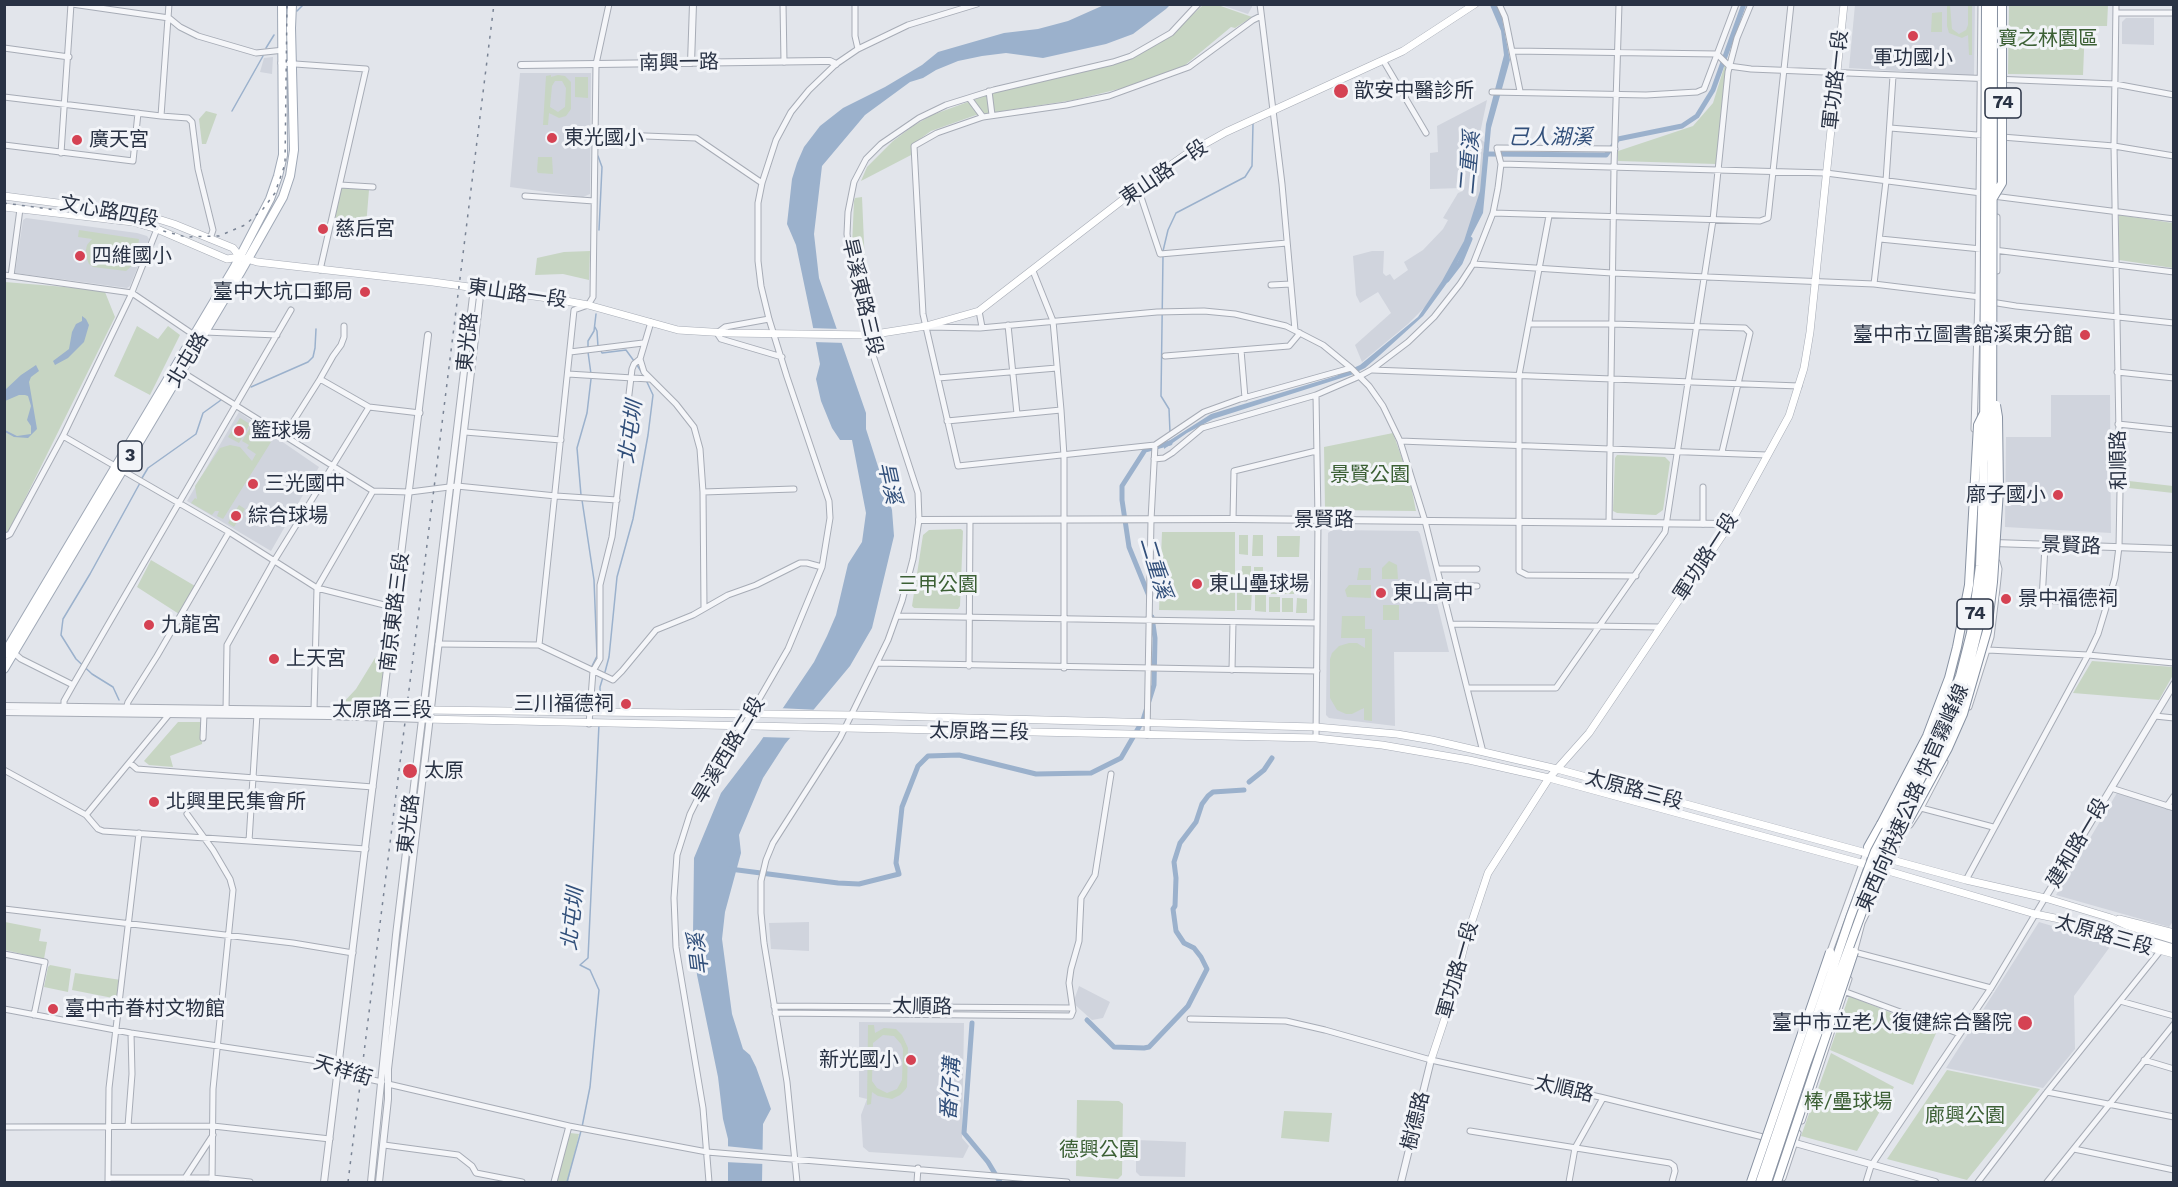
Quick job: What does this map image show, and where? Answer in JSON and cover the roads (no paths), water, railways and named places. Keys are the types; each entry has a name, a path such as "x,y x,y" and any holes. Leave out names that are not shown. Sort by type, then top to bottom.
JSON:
{"main road":[{"name":"北屯路","path":"244,259 270,199 283,155 280,34 282,4"},
{"name":"北屯路","path":"4,669 8,650 283,197 292,167 294,136 292,4"},
{"name":"軍功路一段","path":"1431,1060 1485,879 1549,777 1589,733 1730,524 1789,416 1799,386 1807,349 1845,4"},
{"name":"東西向快速公路 快官霧峰線","path":"1760,1182 1875,851 1936,734 1952,697 1965,661 1975,611 1980,566 1984,468 1986,4"},
{"name":"東西向快速公路 快官霧峰線","path":"1770,1182 1807,1062 1873,882 1884,854 1954,711 1968,670 1982,613 1988,562 1992,383 1995,197 1993,4"},
{"name":"74","path":"1995,197 2002,183 2001,4"},
{"name":"東山路一段","path":"244,259 478,288 588,305 678,330 717,333 869,335 926,326 980,311 1138,188 1207,142 1383,60 1422,40 1475,5"},
{"name":"文心路四段","path":"4,196 142,214 233,248 244,259"},
{"name":"文心路四段","path":"4,207 126,221 157,229 227,259 244,259"},
{"path":"1899,838 1948,748 1963,714 1987,631 1993,582 1999,490 1998,417 1992,383"},
{"path":"1867,849 1927,736 1949,678 1969,585 1978,425 1984,412"},
{"name":"太原路三段","path":"428,710 590,710 1130,722 1316,727 1397,734 1557,769 1867,849 1888,865 2060,924 2168,940"},
{"name":"太原路三段","path":"427,720 1316,738 1382,745 1549,777 1862,862 1966,880 2045,898 2111,918 2168,940 2174,948"},
{"name":"太原路三段","path":"2168,940 2174,954"},
{"path":"1752,1182 1831,949"},
{"path":"1779,1182 1854,952"}],"street":[{"path":"61,153 71,4 169,18 180,27 198,36 237,48 262,52 292,50"},
{"path":"539,645 574,310 588,305 593,297 596,64 609,4"},
{"path":"691,63 693,4"},
{"path":"783,4 784,62"},
{"path":"855,4 855,36 858,49"},
{"name":"旱溪東路三段","path":"797,1182 787,1082 761,913 761,881 766,860 788,819 828,759 878,663 898,616 913,560 919,520 918,493 873,355 857,290 847,234 848,212 854,182 866,159 897,131 919,117 989,91 1131,56 1171,33 1198,4"},
{"path":"1165,356 1289,346 1297,332 1260,4"},
{"path":"1499,4 1505,17 1520,91"},
{"path":"1609,522 1614,167 1619,4"},
{"path":"1492,92 1646,95 1697,92 1704,88 1736,4"},
{"path":"1468,688 1556,688 1665,532 1713,220 1729,65 1751,4"},
{"path":"1493,213 1760,221 1768,218 1791,4"},
{"path":"1752,1182 1862,862 1890,799 1923,736 1950,665 1965,597 1976,397 1981,4"},
{"path":"1779,1182 1846,992 1862,923 1906,820 1958,712 1972,672 1987,605 1993,543 1997,250 1995,197 1998,137 1998,32 2001,4"},
{"name":"和順路","path":"1966,880 2088,655 2108,604 2115,578 2119,548 2114,146 2116,4"},
{"path":"161,116 169,18 168,5"},
{"name":"旱溪西路二段","path":"709,1182 701,1097 676,947 675,868 683,832 698,799 718,762 747,727 750,714 788,649 822,567 830,518 829,501 769,319 758,261 758,203 762,183 776,140 791,112 809,90 836,64 858,49 908,26 976,5"},
{"path":"2116,13 2174,13"},
{"path":"1261,16 1189,67 1110,96 983,117 937,133 914,146 923,314 958,466 1155,445 1204,412 1351,368"},
{"path":"4,48 69,57"},
{"path":"1513,51 1717,54 1729,65 1751,69 2115,84 2174,94"},
{"path":"1383,60 1426,133"},
{"name":"南興一路","path":"521,64 830,61 836,64"},
{"path":"281,63 366,69 320,270"},
{"path":"1874,284 1886,181 1893,76"},
{"path":"989,91 992,115"},
{"path":"4,97 188,118 192,122 198,169 213,230 210,239"},
{"path":"969,98 983,117"},
{"path":"4,145 133,161 138,113"},
{"path":"1890,128 2114,146 2174,156"},
{"path":"595,134 696,138 762,183"},
{"path":"1154,459 1164,458 1172,453 1202,428 1316,395 1360,376 1408,342 1434,317 1473,264 1493,213 1501,164 1497,148 1615,148"},
{"path":"1501,164 1826,173 2174,219"},
{"path":"340,185 373,187"},
{"path":"1138,188 1160,254 1287,243"},
{"path":"525,196 594,201"},
{"path":"12,276 20,209"},
{"path":"1550,216 1538,268 1520,375 1519,571 1527,575 1636,576"},
{"path":"4,537 10,534 63,436 132,293 157,229"},
{"path":"1880,239 1997,250 2174,272"},
{"path":"1473,264 1612,273 1874,284 1978,296 1996,304 2174,323"},
{"path":"1033,271 1053,321 1062,410 1065,521 1064,668"},
{"path":"4,275 132,293 200,336 277,335"},
{"path":"1271,285 1291,284"},
{"name":"東光路","path":"428,710 430,644 454,486 465,432 478,288"},
{"name":"東光路","path":"379,1182 384,1145 385,1083 381,1067 396,935 438,644 478,288"},
{"path":"64,706 64,701 73,685 291,310"},
{"path":"980,311 981,327"},
{"path":"926,326 1008,326 1174,311 1204,311 1258,318 1297,332 1323,345 1360,376 1383,406 1400,441 1425,520 1483,752"},
{"path":"769,319 724,327 717,333 721,339 782,357"},
{"path":"651,322 640,359 644,372 676,404 697,433 702,464 704,608"},
{"path":"1529,324 1740,327 1748,331 1722,452"},
{"path":"284,436 341,345 344,326"},
{"path":"1008,326 1017,414"},
{"name":"南京東路三段","path":"324,1182 428,335"},
{"path":"570,352 643,343"},
{"path":"1241,350 1245,398"},
{"path":"589,724 593,671 600,659 600,585 612,537 630,378 634,364 640,359"},
{"path":"939,378 1057,368"},
{"path":"178,370 373,490 410,492 454,486 617,500"},
{"path":"1371,370 1799,386"},
{"path":"2117,372 2174,378"},
{"path":"568,374 649,379"},
{"path":"320,379 369,407 420,413"},
{"path":"1316,395 1318,520 1316,738"},
{"path":"226,711 227,645 274,561 369,407"},
{"path":"947,421 1062,410"},
{"path":"2118,424 2174,430"},
{"path":"465,432 561,440"},
{"path":"63,436 230,532 317,588 396,608"},
{"path":"1400,441 1767,455"},
{"path":"1147,735 1151,520 1155,445"},
{"path":"1233,519 1234,471 1316,451"},
{"path":"1703,487 1703,524"},
{"path":"703,492 794,489"},
{"path":"314,710 317,588 373,490"},
{"name":"景賢路","path":"919,520 1233,519 1730,524"},
{"path":"969,666 970,520"},
{"path":"126,710 230,532"},
{"name":"景賢路","path":"1968,541 2045,546 2174,549"},
{"path":"1899,838 1921,808 1951,750 1966,716 1988,650 1999,569 1993,543"},
{"path":"2045,546 2042,600 2108,604"},
{"path":"438,644 539,645 612,680 656,630 693,615 800,563 822,567"},
{"path":"1437,569 1477,570"},
{"path":"1441,586 1477,586"},
{"path":"898,616 1317,623"},
{"path":"1232,670 1233,622"},
{"path":"1452,624 1660,627"},
{"path":"8,650 73,685"},
{"path":"1988,650 2088,655 2174,663"},
{"path":"878,663 1317,671"},
{"name":"建和路一段","path":"1866,1182 1871,1166 1990,988 2174,684"},
{"name":"太原路三段","path":"4,706 64,706 126,710"},
{"name":"太原路三段","path":"4,712 126,710 383,714 390,708 428,710"},
{"name":"太原路三段","path":"257,712 314,710 383,714 427,720"},
{"path":"86,815 171,711"},
{"name":"太原路三段","path":"171,711 204,714 226,711"},
{"path":"249,841 257,712"},
{"path":"203,738 204,714"},
{"path":"2155,717 2174,718"},
{"path":"130,763 137,769 373,787"},
{"path":"4,770 86,815 98,829 103,831 366,849"},
{"path":"1071,1008 1069,983 1079,940 1081,898 1095,875 1111,774"},
{"path":"2111,788 2170,807 2174,796"},
{"path":"1921,808 1993,827"},
{"path":"188,814 232,884 233,899 213,1089 212,1180"},
{"path":"139,833 109,1088 108,1180 184,1178 250,1182"},
{"path":"4,909 353,953"},
{"path":"1978,1182 2168,940"},
{"path":"1831,949 1854,952 1990,988"},
{"path":"1770,1182 1787,1141 1839,985 1854,952"},
{"path":"4,954 45,963 34,1015"},
{"path":"1846,992 1960,1034"},
{"path":"2120,1001 2174,1016"},
{"name":"太順路","path":"774,1006 1071,1008 1073,1012 1071,1016 775,1013"},
{"path":"973,1008 980,1016"},
{"name":"天祥街","path":"4,1009 131,1033 331,1063 345,1074 569,1126 707,1152 1067,1182"},
{"name":"太順路","path":"1190,1020 1286,1021 1431,1060 1603,1098 1766,1138 1795,1142 1871,1166 1935,1182"},
{"path":"2047,1182 2174,1024"},
{"path":"128,1126 132,1074 131,1033"},
{"name":"樹德路","path":"1401,1182 1431,1060"},
{"path":"2144,1060 2174,1069"},
{"name":"東光路","path":"371,1182 385,1083"},
{"path":"2047,1092 2174,1118"},
{"path":"1569,1182 1575,1148 1603,1098"},
{"path":"4,1127 213,1126 330,1139"},
{"path":"554,1182 569,1126"},
{"path":"1470,1131 1670,1163 1674,1166 1675,1172 1672,1182"},
{"path":"184,1178 213,1135"},
{"path":"384,1145 458,1155 472,1166 476,1173 474,1182"},
{"path":"2074,1149 2174,1170"},
{"path":"916,1182 918,1168"},
{"path":"476,1173 522,1182"}],"water":[{"name":"旱溪","path":"1104,5 1170,5 1133,34 1106,44 1043,58 1006,53 982,56 958,61 910,82 865,115 822,166 814,234 819,278 866,413 866,429 892,510 894,536 872,628 850,666 785,744 763,778 739,835 741,853 725,912 722,939 732,1014 743,1049 750,1055 756,1067 771,1109 763,1124 762,1182 728,1182 728,1139 697,975 693,934 694,858 721,793 760,742 814,662 827,636 836,615 848,564 862,542 866,513 852,440 840,440 832,428 821,401 816,379 820,364 796,245 787,224 792,179 797,163 804,147 820,126 843,108 885,87 922,65 938,52 1004,33 1038,29 1068,21"},
{"name":"二重溪","path":"1490,5 1496,5 1501,13 1510,60 1491,128 1483,213 1447,283 1423,316 1365,368 1351,375 1213,419 1164,449 1164,444 1211,414 1336,376 1360,365 1418,317 1442,281 1464,241 1480,191 1486,124 1504,55 1501,31"},
{"path":"82,316 89,325 84,342 68,358 55,365 53,361 69,349 72,332 76,324 82,321"},
{"path":"36,365 39,371 31,377 29,382 37,429 28,438 14,437 5,430 17,436 31,434 31,426 27,420 31,406 28,396 25,395 5,401 5,390"}],"waterway":[{"path":"297,11 304,4"},
{"name":"己人湖溪","path":"1486,154 1606,155 1618,139 1682,126 1697,116 1713,90 1744,4"},
{"path":"266,48 274,35"},
{"path":"232,111 263,56"},
{"path":"1163,251 1168,230 1176,213 1245,177 1252,166 1253,124"},
{"path":"598,156 602,167 599,230"},
{"name":"二重溪","path":"1447,280 1460,263 1470,239"},
{"path":"1163,256 1161,396 1169,409 1170,432"},
{"name":"北屯圳","path":"588,348 588,341 594,331 596,314"},
{"name":"北屯圳","path":"595,327 598,347"},
{"path":"251,387 308,362 313,357 316,329"},
{"name":"北屯圳","path":"601,351 602,353 626,350 634,361"},
{"name":"北屯圳","path":"588,352 591,374"},
{"name":"北屯圳","path":"637,365 644,376"},
{"name":"北屯圳","path":"581,495 577,448 587,413 591,379"},
{"name":"北屯圳","path":"605,672 609,657 617,577 633,519 648,435 653,395 646,380"},
{"path":"142,478 148,468 196,434 203,413 221,400"},
{"name":"二重溪","path":"1149,596 1129,547 1122,486 1145,450 1170,443"},
{"path":"119,700 113,687 92,674 76,659 61,635 63,619 140,483"},
{"name":"北屯圳","path":"582,500 594,580 597,656 592,666"},
{"name":"二重溪","path":"730,869 859,884 899,874 896,863 902,807 918,766 928,756 959,755 1036,774 1091,773 1121,758 1143,720 1154,685 1155,638 1152,617"},
{"name":"北屯圳","path":"600,711 600,687 603,677"},
{"name":"北屯圳","path":"582,1127 590,1087 599,990 590,970 580,965 588,958 599,724"},
{"name":"番仔溝","path":"1249,782 1264,770 1272,758"},
{"name":"番仔溝","path":"1087,1020 1114,1047 1144,1048 1149,1047 1188,1006 1207,969 1194,948 1184,943 1176,931 1173,909 1176,878 1174,862 1180,843 1196,822 1202,804 1208,796 1213,792 1244,790"},
{"name":"番仔溝","path":"972,1023 964,1133 988,1162 1000,1182"},
{"name":"北屯圳","path":"567,1182 581,1131"}],"railway":[{"path":"4,203 115,218 186,237 219,236 245,225 263,209 275,193 285,164 287,4"},
{"path":"348,1182 494,4"}],"place":[{"name":"軍功國小","path":"1913,36"},
{"name":"歆安中醫診所","path":"1341,91"},
{"name":"東光國小","path":"552,138"},
{"name":"廣天宮","path":"77,140"},
{"name":"慈后宮","path":"323,229"},
{"name":"四維國小","path":"80,256"},
{"name":"臺中大坑口郵局","path":"365,292"},
{"name":"臺中市立圖書館溪東分館","path":"2085,335"},
{"name":"籃球場","path":"239,431"},
{"name":"三光國中","path":"253,484"},
{"name":"廍子國小","path":"2058,495"},
{"name":"綜合球場","path":"236,516"},
{"name":"東山壘球場","path":"1197,584"},
{"name":"東山高中","path":"1381,593"},
{"name":"景中福德祠","path":"2006,599"},
{"name":"九龍宮","path":"149,625"},
{"name":"上天宮","path":"274,659"},
{"name":"三川福德祠","path":"626,704"},
{"name":"太原","path":"410,771"},
{"name":"北興里民集會所","path":"154,802"},
{"name":"臺中市眷村文物館","path":"53,1009"},
{"name":"臺中市立老人復健綜合醫院","path":"2025,1023"},
{"name":"新光國小","path":"911,1060"}],"park label":[{"name":"寶之林園區","path":"2048,39"},
{"name":"景賢公園","path":"1370,475"},
{"name":"三甲公園","path":"938,585"},
{"name":"棒/壘球場","path":"1848,1102"},
{"name":"廊興公園","path":"1965,1116"},
{"name":"德興公園","path":"1099,1150"}]}
